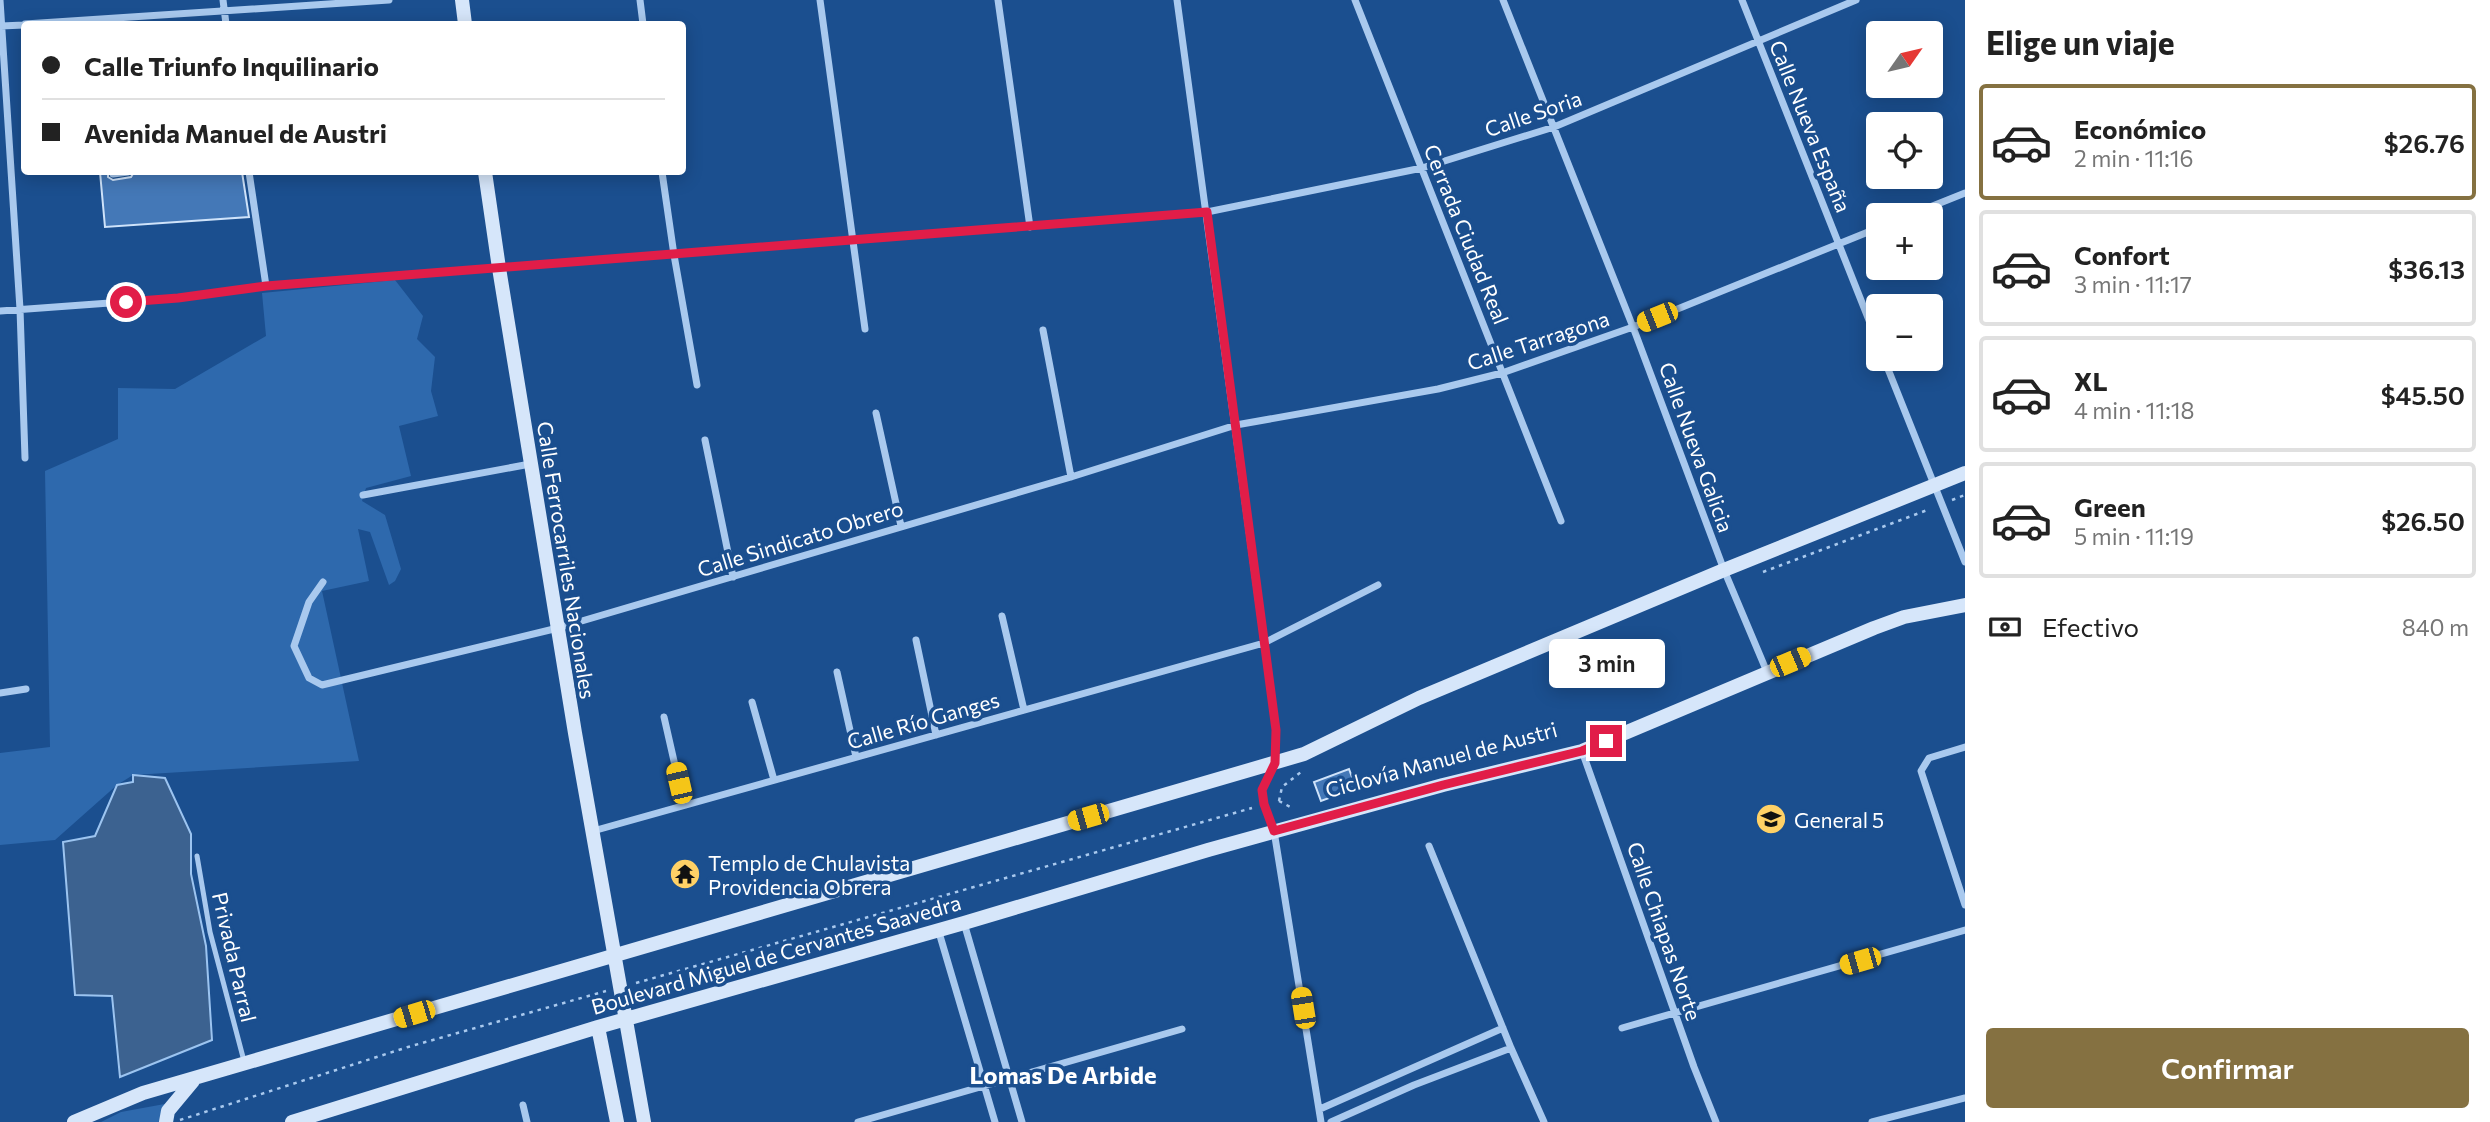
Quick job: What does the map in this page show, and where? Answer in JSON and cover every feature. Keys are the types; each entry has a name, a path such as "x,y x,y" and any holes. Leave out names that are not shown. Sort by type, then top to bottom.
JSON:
{"main road":[{"path":"462,0 465,21"},
{"name":"Calle Ferrocarriles Nacionales","path":"485,175 530,464 644,1122"},
{"name":"Boulevard Miguel de Cervantes Saavedra","path":"74,1122 143,1093 1304,754 1419,698 1724,570 1965,473"},
{"name":"Boulevard Miguel de Cervantes Saavedra","path":"292,1122 338,1110 598,1027 1274,831 1582,751 1904,617 1965,605"},
{"path":"598,1027 617,1122"},
{"path":"166,1122 171,1107 194,1080"}],"street":[{"path":"0,0 20,309 24,458"},
{"path":"223,0 226,21"},
{"path":"75,21 389,0"},
{"path":"640,0 643,21"},
{"path":"820,0 865,329"},
{"path":"998,0 1030,227"},
{"path":"1177,0 1276,730 1275,763 1262,790 1274,831 1321,1122"},
{"name":"Cerrada Ciudad Real","path":"1355,0 1561,521"},
{"name":"Calle Nueva Galicia","path":"1503,0 1633,327 1724,570 1767,672"},
{"name":"Calle Nueva España","path":"1742,0 1866,313"},
{"name":"Calle Soria","path":"0,311 178,298 266,286 1207,212 1422,168 1554,127 1856,0"},
{"path":"1,26 21,24"},
{"path":"249,175 266,286"},
{"path":"663,175 674,255 697,385"},
{"path":"1940,203 1965,193"},
{"name":"Calle Tarragona","path":"1236,425 1438,389 1502,373 1633,327 1866,233"},
{"path":"1043,330 1071,477"},
{"path":"1889,371 1965,562"},
{"path":"876,413 901,526"},
{"name":"Calle Sindicato Obrero","path":"323,582 309,602 295,646 309,678 322,685 558,628 1071,477 1236,425"},
{"path":"705,440 733,577"},
{"path":"363,495 530,464"},
{"name":"Calle Río Ganges","path":"592,832 1264,643 1378,585"},
{"path":"1002,616 1024,710"},
{"path":"916,640 936,735"},
{"path":"837,672 856,757"},
{"path":"0,693 26,689"},
{"path":"752,702 774,780"},
{"path":"664,717 684,805"},
{"path":"1965,747 1929,758 1920,771 1965,905"},
{"name":"Calle Chiapas Norte","path":"1582,751 1716,1122"},
{"path":"1429,846 1544,1122"},
{"path":"964,923 1023,1122"},
{"path":"938,929 995,1122"},
{"path":"1622,1028 1965,930"},
{"path":"1320,1109 1503,1028"},
{"path":"858,1122 1182,1029"},
{"path":"1331,1122 1415,1085 1511,1048"},
{"path":"1872,1122 1965,1098"},
{"path":"523,1105 527,1122"}],"lane":[{"name":"Privada Parral","path":"197,856 218,966 245,1064"}],"path":[{"path":"1755,575 1965,495"},
{"path":"174,1122 397,1050 1279,801 1282,787 1303,771"},
{"name":"Ciclovía Manuel de Austri","path":"1279,801 1300,811"}],"shaded area":[{"path":"395,280 423,316 417,339 435,357 431,391 438,416 399,426 411,476 366,488 362,501 385,515 401,569 395,581 389,585 370,532 358,529 369,581 322,591 359,761 133,775 117,785 55,840 0,845 0,753 50,747 45,471 118,439 118,388 175,389 266,336 262,293"},
{"path":"133,775 165,778 191,834 191,874 206,946 212,1040 120,1077 112,996 75,995 63,842 95,836 117,785 133,782"},
{"path":"170,1103 172,1122 101,1122 121,1112"}],"building":[{"path":"100,175 108,175 113,180 132,175 242,175 249,217 105,227"},
{"path":"1349,769 1356,788 1321,801 1314,782"}],"place":[{"name":"General 5","path":"1771,819"},
{"name":"Templo de Chulavista Providencia Obrera","path":"685,874"}],"district":[{"name":"Lomas De Arbide","path":"1063,1074"}],"route":[{"path":"126,302 266,286 1207,212 1276,730 1275,763 1262,790 1262,798 1274,831 1582,751 1606,741"}]}
